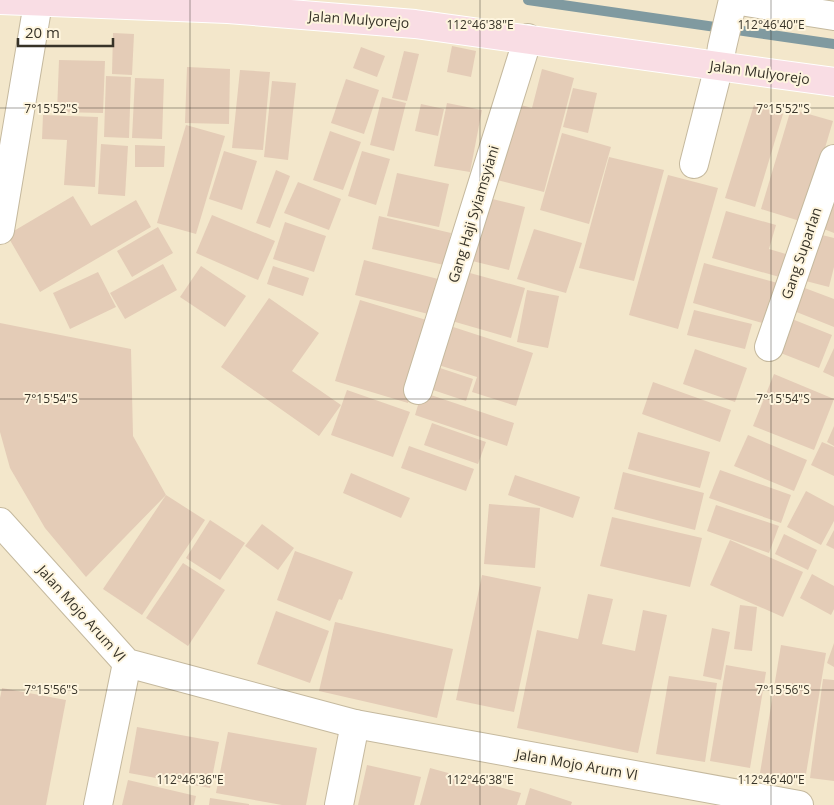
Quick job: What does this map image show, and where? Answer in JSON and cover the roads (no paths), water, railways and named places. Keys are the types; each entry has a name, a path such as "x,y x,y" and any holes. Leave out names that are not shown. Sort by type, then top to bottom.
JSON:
{"main road":[{"name":"Jalan Mulyorejo","path":"0,0 38,3 228,5 415,24 528,38 720,56 834,82"}],"street":[{"path":"0,230 38,3"},
{"path":"694,164 720,56 739,4 834,16"},
{"name":"Gang Haji Syiamsyiani","path":"418,390 528,38"},
{"name":"Gang Suparlan","path":"769,347 834,159"},
{"name":"Jalan Mojo Arum VI","path":"0,522 127,663 355,724 799,805"},
{"path":"98,805 127,663"},
{"path":"339,805 355,724"}],"waterway":[{"path":"528,0 834,44"}]}
